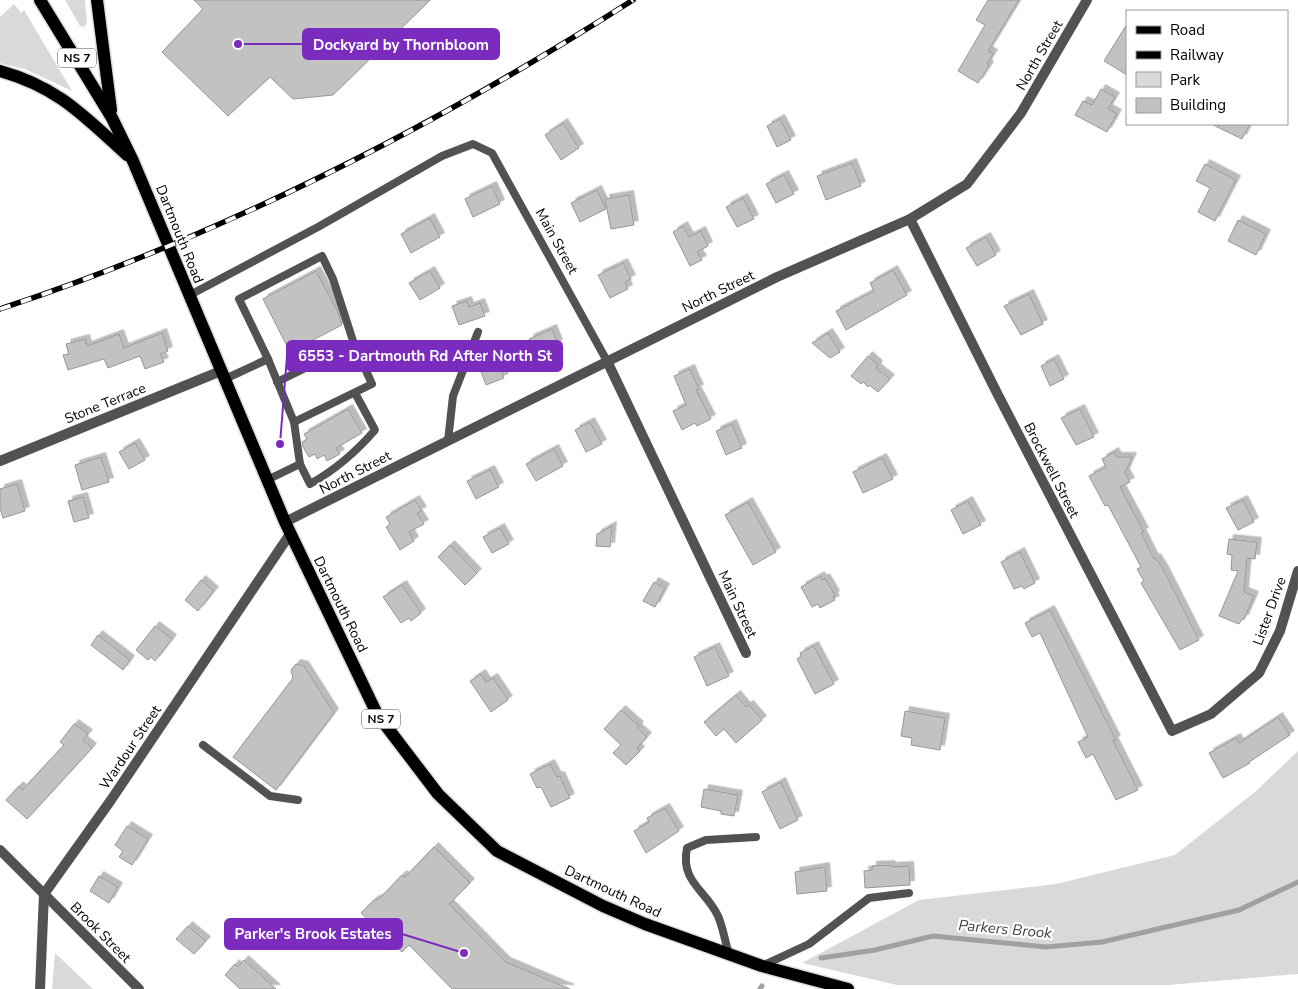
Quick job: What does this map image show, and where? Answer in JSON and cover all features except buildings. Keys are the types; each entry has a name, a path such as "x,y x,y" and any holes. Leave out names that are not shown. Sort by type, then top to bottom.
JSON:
{"main road":[{"name":"Dartmouth Road","path":"40,0 112,118 133,161 188,296 287,528 377,714 438,794 497,850 603,906 645,924 762,966 848,989"},
{"path":"97,0 112,118"},
{"path":"0,71 26,78 71,104 133,161"}],"street":[{"name":"North Street","path":"287,528 448,441 607,361 777,277 910,219 967,184 1021,113 1087,0"},
{"name":"Brockwell Street","path":"910,219 998,395 1172,731"},
{"name":"Main Street","path":"607,361 746,653"},
{"name":"Stone Terrace","path":"0,461 223,375"},
{"name":"Wardour Street","path":"44,894 111,800 287,528"},
{"name":"Lister Drive","path":"1172,731 1211,714 1259,673 1280,631 1298,571"},
{"name":"Brook Street","path":"0,850 138,989"},
{"path":"40,989 44,894"}],"lane":[{"name":"Main Street","path":"188,296 318,227 442,156 473,144 492,153 607,361"},
{"path":"294,422 372,384 354,344 333,278 322,256 239,298 268,359 294,422 300,464 310,484 332,472 375,430 355,393"},
{"path":"448,441 453,396 478,332"},
{"path":"277,382 354,344"},
{"path":"223,375 268,359"},
{"path":"267,480 300,464"},
{"path":"202,745 270,796 298,800"},
{"path":"729,954 718,916 690,879 684,860 687,848 706,840 756,837"},
{"path":"762,966 809,944 869,898 909,893"}],"green space":[{"path":"65,0 85,0 87,23 84,27 80,26"},
{"path":"14,4 21,13 24,10 72,91 25,69 0,63 0,17"},
{"path":"1298,751 1298,974 1168,985 897,985 802,963 919,900 1056,884 1175,855 1256,791"},
{"path":"55,953 93,989 52,989"}],"waterway":[{"name":"Parkers Brook","path":"821,958 875,950 933,936 1046,947 1102,942 1239,910 1298,882"}],"railway":[{"path":"0,309 83,280 165,247 246,212 326,174 482,91 558,47 633,0"}],"place":[{"name":"Dockyard by Thornbloom","path":"238,44"},
{"name":"6553 - Dartmouth Rd After North St","path":"280,444"},
{"name":"Parker's Brook Estates","path":"464,953"}]}
